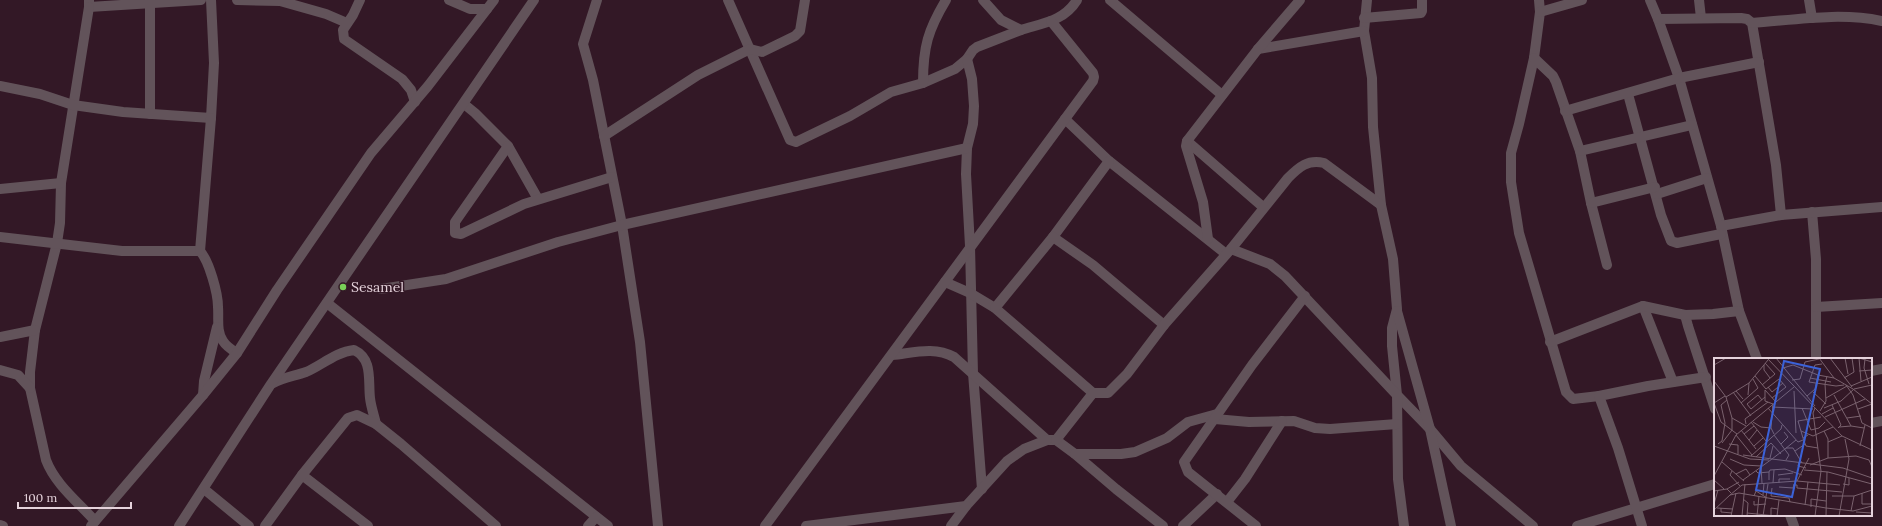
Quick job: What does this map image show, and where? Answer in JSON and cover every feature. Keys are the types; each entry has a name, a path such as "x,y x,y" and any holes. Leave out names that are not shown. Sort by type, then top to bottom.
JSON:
{"street":[{"path":"201,0 89,4 61,182 60,223 57,243 35,330 30,388 49,469 93,523 203,395 237,353 277,290 371,153 415,102 494,0"},
{"path":"203,395 204,381 218,325 218,306 215,290 204,256 200,251 210,146 210,118 214,63 211,0"},
{"path":"237,0 280,2 326,14 346,23"},
{"path":"360,0 353,15 346,23 343,30 344,39 402,79 410,90 415,102"},
{"path":"449,0 470,10 486,9"},
{"path":"179,526 272,384 534,0"},
{"path":"597,0 583,44 593,80 622,226 640,342 658,526"},
{"path":"728,0 777,112 792,142 850,116 891,92 923,83 954,69 967,60 973,50 978,47 1062,16 1073,8 1077,0"},
{"path":"604,136 698,75 750,49 762,52 795,36 800,30 805,0"},
{"path":"923,83 926,43 931,27 946,0"},
{"path":"983,0 1001,20 1021,30"},
{"path":"1110,0 1222,95"},
{"path":"1208,239 1203,202 1186,146 1187,141 1258,49 1300,0"},
{"path":"1367,0 1364,30 1372,78 1373,127 1381,205 1393,259 1397,309 1430,430 1451,526"},
{"path":"1364,18 1421,13 1422,0"},
{"path":"1539,0 1540,12 1534,58 1511,153 1510,165 1519,233 1566,392 1569,397 1573,399 1599,396 1706,377"},
{"path":"1540,12 1582,0"},
{"path":"1650,0 1679,78 1721,230 1739,310 1757,358"},
{"path":"1699,0 1701,18"},
{"path":"1809,0 1812,18"},
{"path":"150,2 150,114"},
{"path":"1658,19 1745,18 1752,23 1812,18 1864,18 1882,21"},
{"path":"765,526 1065,119 1094,77 1076,50 1051,21"},
{"path":"1752,23 1776,165 1782,215"},
{"path":"1258,49 1364,30"},
{"path":"1534,58 1555,78 1565,111 1580,151 1590,202 1607,265"},
{"path":"967,60 972,79 974,106 973,124 967,148 966,174 970,246 973,373 982,489"},
{"path":"1565,111 1679,78 1759,62"},
{"path":"0,86 40,94 73,105 123,112 210,118"},
{"path":"1628,94 1656,191 1661,216 1670,239 1674,243 1782,215 1882,207"},
{"path":"464,104 508,146 538,199"},
{"path":"1065,119 1109,161 1208,239 1229,251 1270,264 1285,276 1306,296 1430,430 1461,466 1533,526"},
{"path":"1580,151 1692,125"},
{"path":"1187,141 1263,207"},
{"path":"508,146 455,222 454,233 461,234 538,199 612,177"},
{"path":"381,289 446,279 558,242 622,226 967,148"},
{"path":"995,308 1053,237 1109,161"},
{"path":"945,282 970,293 995,308 1093,393 1104,394 1112,391 1127,374 1164,325 1229,251 1263,207 1298,168 1309,162 1316,161 1324,163 1381,205"},
{"path":"1590,202 1656,191 1707,178"},
{"path":"0,189 61,182"},
{"path":"1812,212 1816,259 1816,358"},
{"path":"0,237 122,251 200,251"},
{"path":"1053,237 1093,265 1164,325"},
{"path":"1256,526 1188,472 1184,462 1216,416 1306,296"},
{"path":"327,303 608,526"},
{"path":"1816,307 1882,303"},
{"path":"1550,342 1643,306 1686,315 1714,314 1739,310"},
{"path":"1643,306 1673,382"},
{"path":"1397,309 1392,328 1392,346 1397,395 1398,479 1404,526"},
{"path":"1686,315 1688,326 1706,377 1714,405"},
{"path":"218,325 223,341 237,353"},
{"path":"0,337 35,330"},
{"path":"272,384 282,378 307,371 338,355 354,350 362,354 366,361 369,372 370,399 376,424"},
{"path":"892,355 932,350 954,357 1052,440 1075,454 1163,526"},
{"path":"1872,371 1882,369"},
{"path":"0,370 18,375 30,388"},
{"path":"951,526 966,506 1007,461 1024,449 1052,440 1093,393"},
{"path":"1599,396 1618,448 1642,526"},
{"path":"265,526 302,475 348,418 357,415 376,424 496,526"},
{"path":"1075,454 1121,454 1135,452 1167,438 1188,422 1216,416 1249,422 1294,421 1315,428 1330,429 1397,424"},
{"path":"1227,502 1252,468 1282,421"},
{"path":"1872,423 1882,421"},
{"path":"302,475 368,526"},
{"path":"1577,526 1714,484"},
{"path":"204,490 249,526"},
{"path":"1183,526 1217,494"},
{"path":"806,526 966,506"},
{"path":"1790,516 1794,526"},
{"path":"588,526 596,517"}],"place":[{"name":"Sesamel","path":"343,287"}]}
